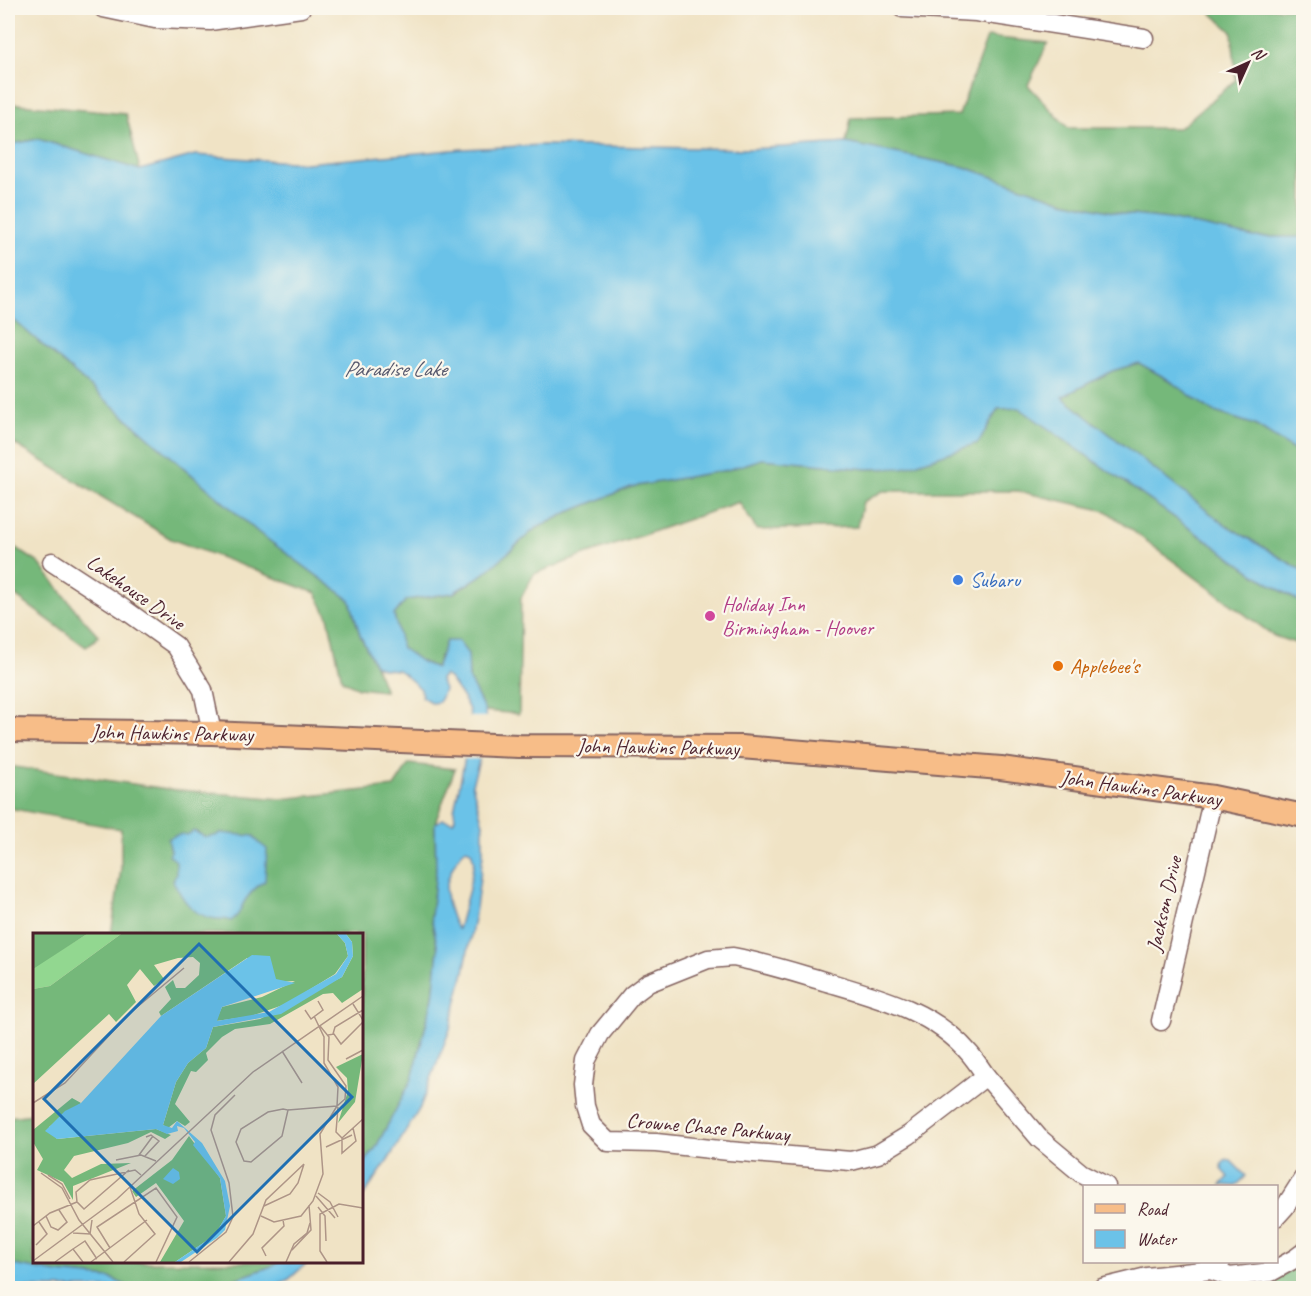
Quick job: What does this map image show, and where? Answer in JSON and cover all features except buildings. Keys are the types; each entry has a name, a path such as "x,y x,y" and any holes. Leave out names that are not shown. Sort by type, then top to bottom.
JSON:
{"main road":[{"name":"John Hawkins Parkway","path":"8,730 212,733 519,746 741,747 1000,768 1213,797 1304,816"}],"street":[{"path":"103,8 155,19 210,21 301,8"},
{"path":"902,8 976,12 1144,38"},
{"name":"Lakehouse Drive","path":"52,562 176,646 203,690 212,733"},
{"name":"Jackson Drive","path":"1161,1022 1213,797"},
{"name":"Crowne Chase Parkway","path":"986,1076 909,1135 878,1154 851,1161 656,1143 608,1142 591,1125 585,1106 583,1085 586,1061 600,1034 632,995 648,982 708,959 733,957 891,1001 915,1011 950,1034 969,1053 1039,1138 1082,1173 1104,1185"},
{"path":"1278,1215 1304,1177"},
{"path":"1102,1288 1212,1264 1230,1277 1271,1272 1304,1252"},
{"path":"1201,1288 1212,1264"}],"green space":[{"path":"1206,8 1303,8 1303,237 1254,237 1169,219 1122,214 1063,201 964,167 846,143 851,118 959,115 987,37 1048,43 1028,85 1068,128 1179,128 1236,80 1232,32"},
{"path":"8,103 126,114 140,170 38,139 8,145"},
{"path":"8,315 259,533 350,600 360,635 385,691 358,688 342,680 328,617 316,593 171,539 8,440"},
{"path":"1139,363 1169,380 1212,411 1255,425 1303,456 1303,571 1224,524 1062,397 1112,371"},
{"path":"1019,408 1256,575 1303,604 1304,646 1274,636 1106,511 1018,491 883,491 863,502 857,527 757,530 739,502 534,574 521,598 519,714 485,711 469,679 468,654 439,657 437,668 422,662 401,648 394,615 406,600 454,593 485,573 535,529 569,512 631,487 727,470 762,459 867,469 903,468 978,443 998,409"},
{"path":"8,543 39,563 99,636 86,647 8,592"},
{"path":"409,764 455,769 435,823 436,871 431,917 438,949 433,997 412,1079 375,1149 363,1165 363,933 111,933 121,869 121,829 8,808 8,766 168,789 281,799 394,787"},
{"path":"33,1114 33,1263 278,1263 213,1287 202,1288 132,1288 110,1278 58,1273 8,1264 8,1117"},
{"path":"1303,1257 1303,1288 1247,1288"}],"water":[{"name":"Paradise Lake","path":"38,139 140,170 195,155 305,163 463,149 543,145 750,149 846,143 964,167 1063,201 1122,214 1169,219 1254,237 1303,237 1303,456 1255,425 1212,411 1169,380 1139,363 1112,371 1062,397 1224,524 1303,571 1303,604 1256,575 1019,408 998,409 978,443 903,468 867,469 762,459 727,470 631,487 569,512 535,529 485,573 453,593 406,600 394,615 402,648 422,662 436,668 446,641 458,641 468,654 469,679 485,711 487,734 472,784 483,824 483,855 464,972 450,1029 420,1108 363,1197 363,1165 375,1149 412,1079 433,998 438,949 431,917 436,871 435,823 443,819 453,822 455,818 454,810 469,729 469,710 449,678 444,675 440,679 444,689 439,702 432,703 422,697 421,689 398,670 384,669 375,665 360,635 350,600 259,533 8,315 8,145","holes":["466,849 471,851 474,861 469,889 458,929 449,910 446,888 456,861"]},
{"path":"194,831 205,837 221,833 254,836 267,849 265,881 250,894 239,913 231,921 198,913 184,899 173,881 176,874 176,861 169,855 171,851 168,839"},
{"path":"1226,1160 1230,1160 1246,1176 1237,1185 1221,1185 1229,1177 1221,1165"},
{"path":"278,1263 307,1263 289,1279 270,1288 203,1288 213,1287"},
{"path":"8,1264 58,1273 110,1278 132,1288 8,1288"}],"pier":[{"path":"467,717 488,717 490,734 481,759 461,759"}],"place":[{"name":"Subaru","path":"958,580"},
{"name":"Holiday Inn Birmingham - Hoover","path":"710,616"},
{"name":"Applebee's","path":"1058,666"}]}
